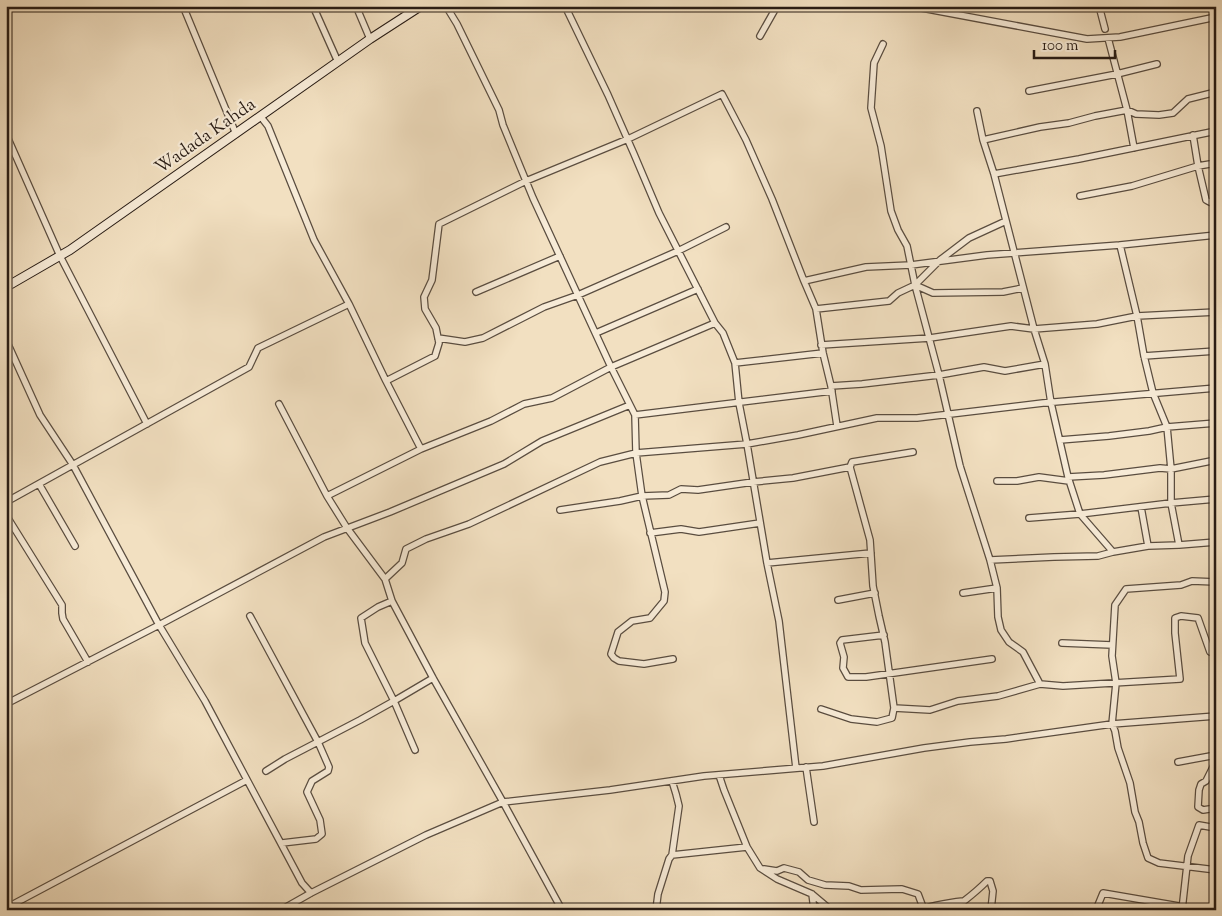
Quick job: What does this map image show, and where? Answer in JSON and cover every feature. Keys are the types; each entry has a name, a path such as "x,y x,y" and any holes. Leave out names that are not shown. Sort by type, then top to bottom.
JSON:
{"main road":[{"name":"Wadada Kahda","path":"6,287 70,250 370,39 421,6"}],"street":[{"path":"183,6 236,134"},
{"path":"313,6 338,62"},
{"path":"356,6 370,39"},
{"path":"446,6 457,24 499,110 503,125 526,181 635,415 636,453 642,496 665,592 664,601 650,618 632,621 618,632 612,654 614,658 619,660 644,664 673,659"},
{"path":"565,6 628,139 659,213 715,323 723,333 735,363 739,403 778,621 796,768"},
{"path":"760,36 777,6"},
{"path":"911,6 1087,39 1120,37 1216,17"},
{"path":"1099,6 1105,29"},
{"path":"1108,38 1127,110 1134,148"},
{"path":"884,44 874,63 871,108 881,146 891,211 898,230 907,246 960,466 990,560 997,588 998,617 1001,630 1009,642 1023,652 1040,684"},
{"path":"1029,91 1117,74 1157,64"},
{"path":"983,140 1127,110 1136,114 1159,115 1173,113 1188,99 1216,92"},
{"path":"386,381 435,356 439,343 436,328 425,309 424,297 432,280 439,224 526,181 628,139 722,94 746,140 816,309 823,354 832,389 837,426"},
{"path":"976,112 1044,364 1068,479 1080,514 1113,552"},
{"path":"260,116 268,126 314,240 349,304 421,449"},
{"path":"994,174 1216,131"},
{"path":"6,134 60,256 147,424"},
{"path":"1193,135 1206,200 1210,203 1216,203"},
{"path":"1080,196 1132,186 1198,166 1216,163"},
{"path":"816,309 889,301 898,293 915,285 940,260 969,238 1006,221"},
{"path":"438,338 465,342 483,338 544,307 578,295 726,227"},
{"path":"804,281 866,267 1216,235"},
{"path":"1120,245 1153,393 1167,427 1171,468 1171,503 1179,545"},
{"path":"476,292 560,256"},
{"path":"915,285 933,293 1003,292 1023,288"},
{"path":"596,333 698,289"},
{"path":"6,502 249,367 258,348 349,304"},
{"path":"822,345 930,338 1011,326 1034,329 1097,324 1137,316 1216,312"},
{"path":"327,496 421,449 491,421 524,404 552,398 611,367 715,323"},
{"path":"6,340 40,415 73,464 159,625 205,701 302,883 311,894"},
{"path":"1144,356 1216,351"},
{"path":"735,363 823,354"},
{"path":"635,415 739,403 984,367 1016,370 1044,364"},
{"path":"386,579 402,563 406,549 426,539 469,524 600,462 636,453 747,444 877,418 917,418 1051,402 1216,388"},
{"path":"279,404 327,496 347,528 386,579 392,601 562,910"},
{"path":"6,704 324,537 390,512 504,464 542,441 630,405"},
{"path":"1060,440 1216,423"},
{"path":"821,709 851,719 877,722 892,718 894,708 884,635 875,593 870,540 850,467 852,462 913,452"},
{"path":"997,481 1017,481 1039,477 1068,479 1171,468 1216,460"},
{"path":"560,510 642,496 669,495 681,489 698,490 793,478 850,467"},
{"path":"39,484 75,546"},
{"path":"1029,518 1216,499"},
{"path":"1141,507 1148,546"},
{"path":"6,515 62,605 64,619 88,662"},
{"path":"650,533 680,529 699,532 760,523"},
{"path":"990,560 1098,556 1148,546 1216,542"},
{"path":"767,563 871,553"},
{"path":"1216,582 1192,581 1181,585 1126,590 1115,604 1112,645 1116,683 1112,724 1130,784 1135,812 1148,858 1159,863 1216,870"},
{"path":"963,593 997,588"},
{"path":"838,600 875,593"},
{"path":"392,601 361,618 365,643 394,701 415,750"},
{"path":"250,616 318,742 329,767 328,771 312,782 307,792 320,820 322,834 316,839 282,843"},
{"path":"894,708 930,710 958,701 998,696 1040,684 1063,686 1180,679 1175,633 1175,618 1180,616 1198,618 1210,652 1216,654"},
{"path":"884,635 842,640 840,642 844,657 843,668 848,677 866,677 992,659"},
{"path":"1062,643 1112,645"},
{"path":"266,771 433,678"},
{"path":"281,910 426,835 503,802 719,775 823,766 924,748 1112,724 1216,716"},
{"path":"1178,762 1216,755"},
{"path":"1216,762 1199,790 1198,807 1203,810 1216,808"},
{"path":"806,767 814,822"},
{"path":"719,775 747,846 760,868 777,879 812,894 831,910"},
{"path":"6,908 247,780"},
{"path":"656,910 658,894 672,855 678,806 672,781"},
{"path":"1182,908 1188,856 1199,825 1216,828"},
{"path":"672,855 747,846"},
{"path":"760,868 777,872 784,868 799,872 808,880 825,885 849,886 861,890 902,889 918,894 924,909 928,906 964,901 987,881 990,881 993,891 991,910"},
{"path":"1096,910 1103,893 1202,910"},
{"path":"812,894 814,910"}]}
